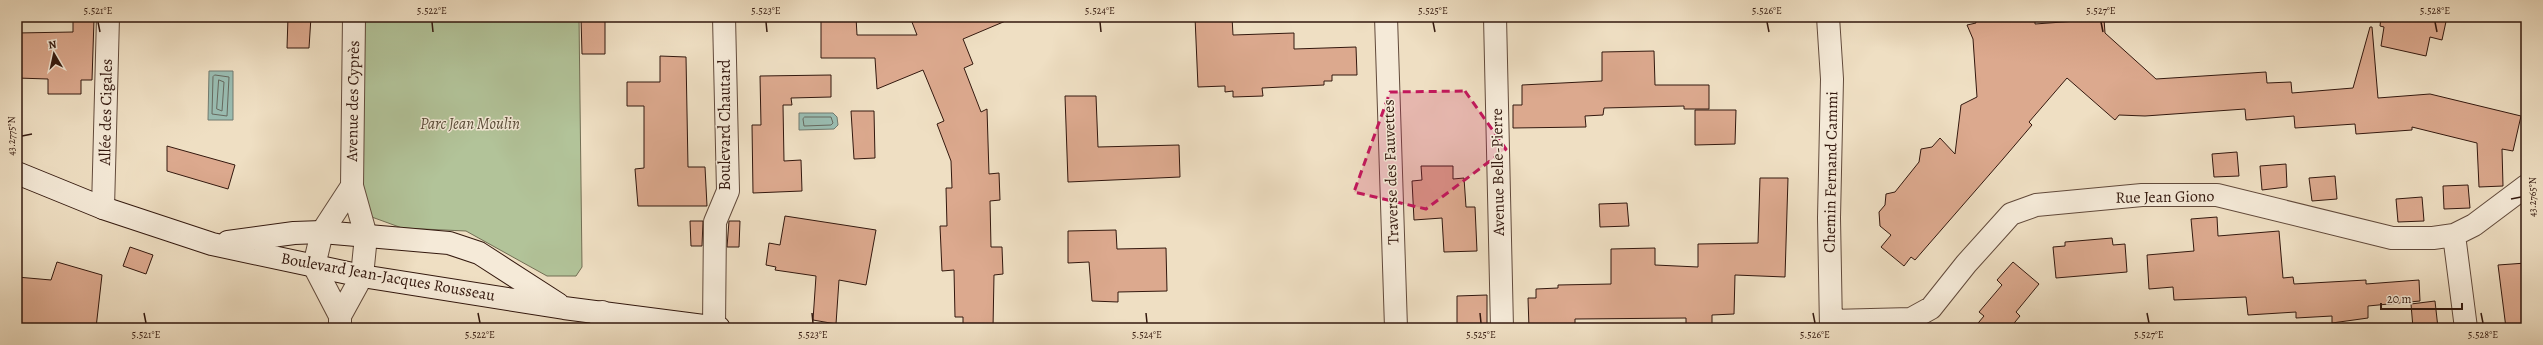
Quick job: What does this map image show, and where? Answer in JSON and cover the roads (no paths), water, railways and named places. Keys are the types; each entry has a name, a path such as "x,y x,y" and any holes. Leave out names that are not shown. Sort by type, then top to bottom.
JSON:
{"street":[{"name":"Allée des Cigales","path":"104,208 108,17"},
{"name":"Avenue des Cyprès","path":"354,17 352,186 366,236 362,276"},
{"name":"Boulevard Chautard","path":"717,328 715,222 728,191 724,17"},
{"name":"Traverse des Fauvettes","path":"1386,17 1396,328"},
{"name":"Avenue Belle-Pierre","path":"1495,17 1502,328"},
{"name":"Chemin Fernand Cammi","path":"1828,17 1832,78 1829,218 1831,324"},
{"name":"Boulevard Jean-Jacques Rousseau","path":"17,173 104,208 212,244 362,276 564,308 602,320 717,328"},
{"path":"340,322 314,266 322,232 352,186"},
{"name":"Rue Jean Giono","path":"1831,324 1911,319 1931,308 1966,264 2011,214 2036,205 2142,195 2217,195 2392,238 2433,238 2454,235 2474,225 2526,186"},
{"name":"Boulevard Jean-Jacques Rousseau","path":"212,244 294,233 322,232 449,243 479,253 564,308"},
{"path":"2454,235 2466,328"},
{"path":"340,322 362,276"}],"water":[{"path":"209,71 233,71 233,120 208,120"},
{"path":"799,113 833,113 837,117 838,125 834,129 799,130"}],"park label":[{"name":"Parc Jean Moulin","path":"470,124"}]}
